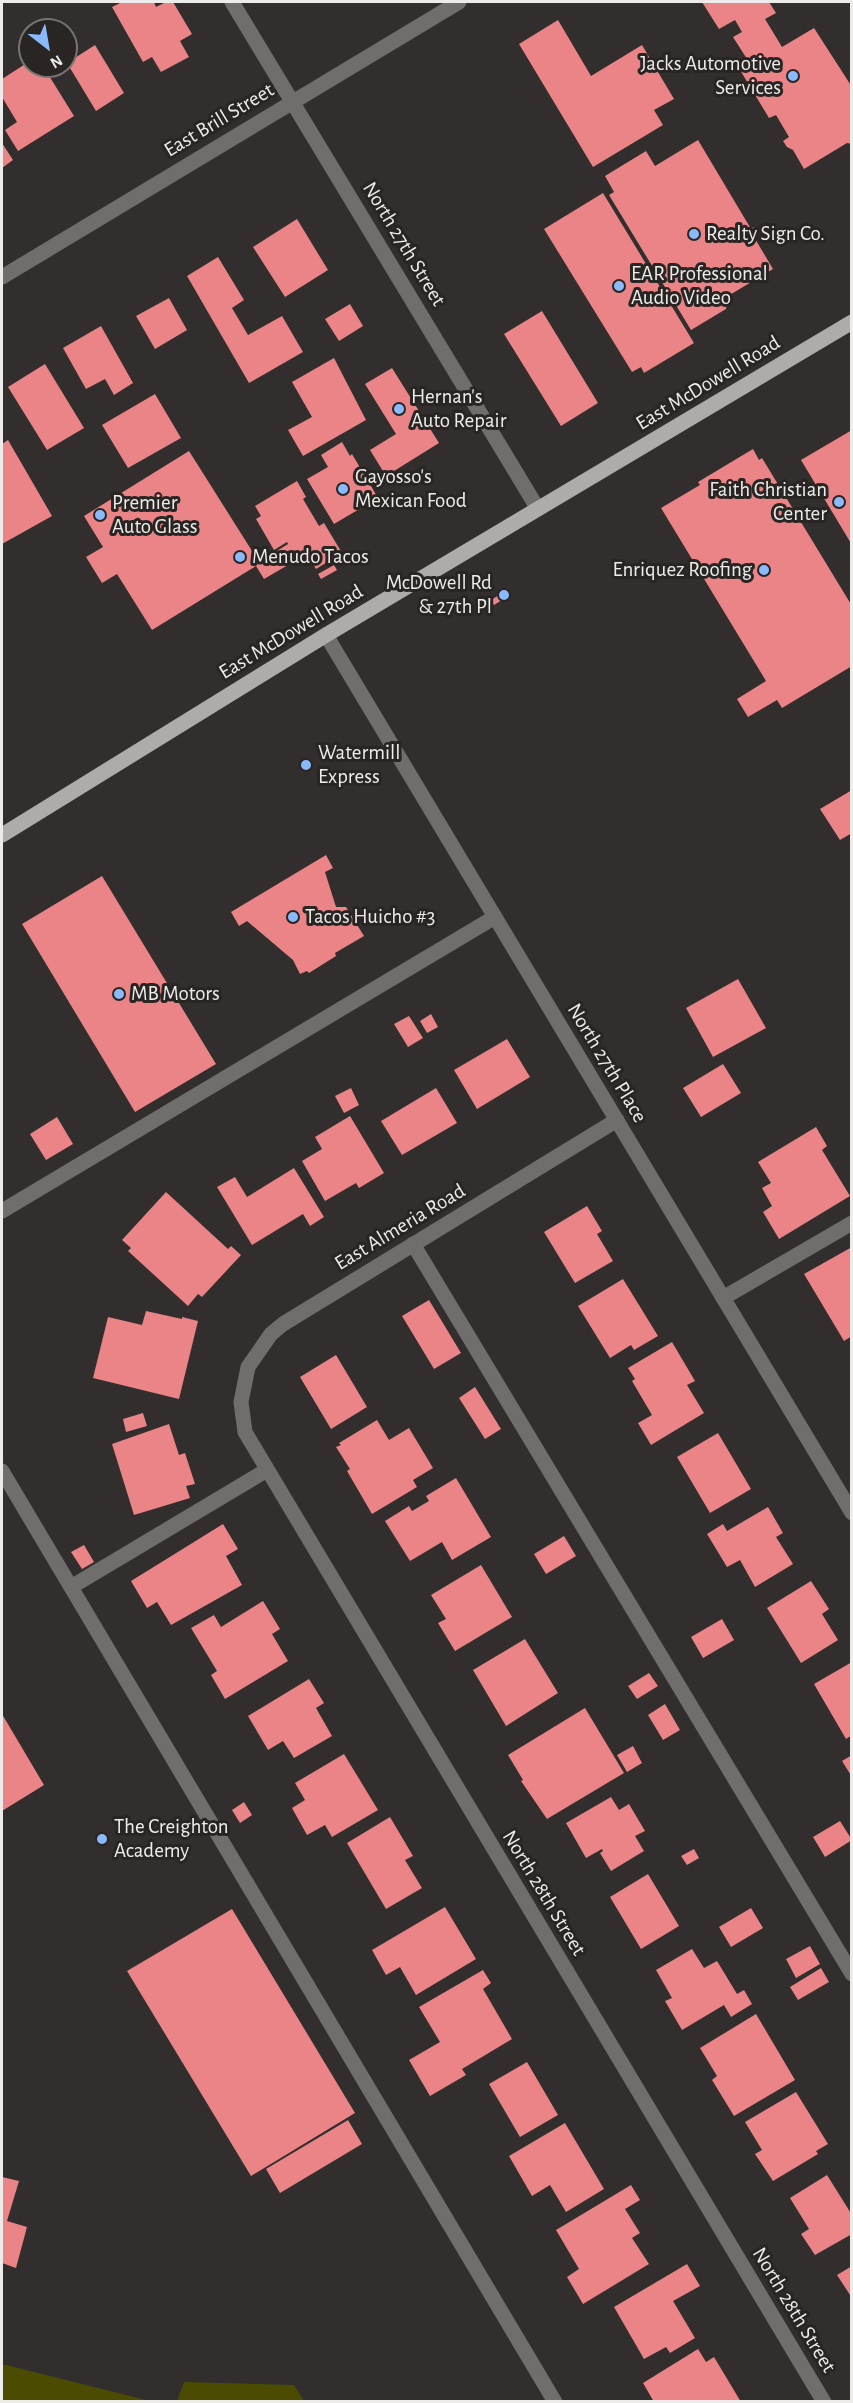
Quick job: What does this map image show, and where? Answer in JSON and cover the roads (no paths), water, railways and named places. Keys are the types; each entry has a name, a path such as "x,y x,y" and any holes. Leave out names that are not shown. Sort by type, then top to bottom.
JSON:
{"main road":[{"name":"East McDowell Road","path":"2,835 326,635 852,322"}],"street":[{"name":"North 27th Street","path":"232,2 538,509"},
{"name":"East Brill Street","path":"2,278 291,101 459,2"},
{"name":"North 27th Place","path":"326,635 852,1512"},
{"path":"2,1211 495,917"},
{"name":"East Almeria Road","path":"241,1402 248,1367 271,1334 283,1323 616,1120"},
{"path":"723,1298 852,1223"},
{"path":"413,1244 852,1974"},
{"name":"North 28th Street","path":"241,1402 245,1432 267,1470 824,2402"},
{"path":"71,1587 267,1470"},
{"path":"2,1471 555,2402"}],"place":[{"name":"Jacks Automotive Services","path":"793,76"},
{"name":"Realty Sign Co.","path":"694,234"},
{"name":"EAR Professional Audio Video","path":"619,286"},
{"name":"Hernan's Auto Repair","path":"399,409"},
{"name":"Gayosso's Mexican Food","path":"343,489"},
{"name":"Faith Christian Center","path":"839,502"},
{"name":"Premier Auto Glass","path":"100,515"},
{"name":"Menudo Tacos","path":"240,557"},
{"name":"Enriquez Roofing","path":"764,570"},
{"name":"McDowell Rd & 27th Pl","path":"504,595"},
{"name":"Watermill Express","path":"306,765"},
{"name":"Tacos Huicho #3","path":"293,917"},
{"name":"MB Motors","path":"119,994"},
{"name":"The Creighton Academy","path":"102,1839"}]}
